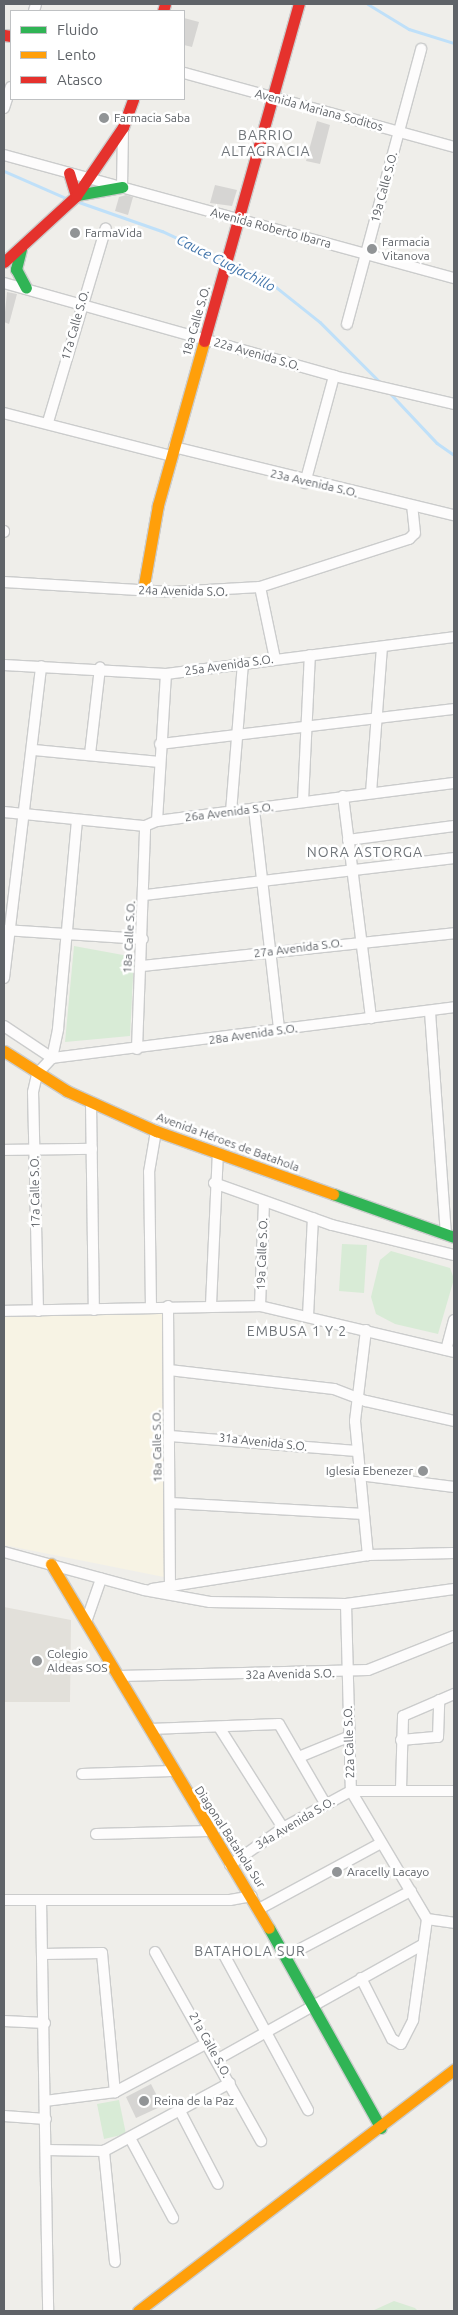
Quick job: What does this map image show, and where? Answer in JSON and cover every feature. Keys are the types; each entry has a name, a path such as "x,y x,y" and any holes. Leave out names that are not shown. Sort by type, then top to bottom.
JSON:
{"street":[{"name":"18a Calle S.O.","path":"143,590 172,452 230,256 299,4"},
{"name":"19a Calle S.O.","path":"347,324 421,49"},
{"name":"Avenida Mariana Soditos","path":"185,73 454,147"},
{"path":"4,108 10,90"},
{"path":"4,262 21,249 74,198 123,127 133,100"},
{"path":"74,198 122,187 123,127"},
{"name":"Avenida Roberto Ibarra","path":"4,155 239,221 366,253 454,278"},
{"path":"69,173 74,198"},
{"name":"17a Calle S.O.","path":"48,422 81,304 106,228"},
{"path":"21,249 16,269 26,288"},
{"name":"22a Avenida S.O.","path":"4,283 334,376 454,404"},
{"path":"305,483 334,376"},
{"name":"23a Avenida S.O.","path":"4,413 305,483 454,515"},
{"name":"24a Avenida S.O.","path":"4,582 143,590 229,592 260,587 410,539 415,533 412,506"},
{"path":"260,587 275,659"},
{"name":"25a Avenida S.O.","path":"4,665 100,668 166,674 454,637"},
{"path":"371,793 378,721 382,647"},
{"path":"303,801 310,655"},
{"path":"231,812 243,663"},
{"path":"4,978 6,930 20,814 34,750 41,666"},
{"path":"90,754 100,668"},
{"path":"157,821 160,744 166,674"},
{"path":"160,744 378,721 454,709"},
{"path":"34,750 159,762"},
{"name":"26a Avenida S.O.","path":"4,812 77,821 145,826 157,821 303,801 454,784"},
{"path":"343,796 371,1018"},
{"path":"254,809 259,881 279,1030"},
{"path":"38,1074 52,1058 77,821"},
{"name":"18a Calle S.O.","path":"137,1049 145,895 145,826"},
{"path":"348,840 454,826"},
{"path":"145,895 454,858"},
{"path":"6,930 66,937 143,938"},
{"name":"27a Avenida S.O.","path":"142,966 268,953 361,940 454,933"},
{"name":"28a Avenida S.O.","path":"52,1058 430,1012 454,1007"},
{"path":"430,1012 450,1236"},
{"path":"4,1026 52,1058"},
{"name":"Avenida Héroes de Batahola","path":"4,1051 38,1074 91,1103 156,1132 450,1236"},
{"name":"17a Calle S.O.","path":"38,1074 33,1092 38,1311"},
{"path":"91,1103 94,1310"},
{"path":"151,1308 149,1172 156,1132"},
{"path":"4,1150 92,1149"},
{"path":"211,1305 214,1184 218,1153"},
{"path":"214,1184 313,1218 454,1255"},
{"name":"19a Calle S.O.","path":"260,1306 264,1202"},
{"path":"308,1316 313,1218"},
{"path":"4,1311 94,1310 211,1305 260,1306 450,1351 454,1320"},
{"name":"18a Calle S.O.","path":"168,1306 171,1503 170,1586"},
{"path":"366,1330 356,1396 356,1451 368,1555"},
{"path":"169,1370 250,1376 356,1396 454,1421"},
{"name":"31a Avenida S.O.","path":"170,1436 356,1451"},
{"path":"359,1475 454,1487"},
{"path":"171,1503 364,1514"},
{"path":"4,1552 51,1564 101,1580 210,1602 346,1604 454,1589"},
{"path":"144,1590 368,1555 454,1553"},
{"name":"Diagonal Batahola Sur","path":"51,1564 119,1676 172,1770 230,1865 252,1896 315,2004 381,2128"},
{"path":"86,1622 101,1580"},
{"name":"22a Calle S.O.","path":"346,1604 346,1672 351,1791 427,1919"},
{"name":"32a Avenida S.O.","path":"119,1676 346,1672 390,1664 454,1636"},
{"path":"401,1790 402,1716 454,1694"},
{"path":"401,1740 438,1737 439,1700"},
{"path":"150,1729 279,1724 325,1803"},
{"path":"219,1727 283,1828"},
{"path":"299,1757 348,1737"},
{"path":"82,1774 172,1770"},
{"name":"34a Avenida S.O.","path":"230,1865 283,1828 325,1803 351,1791 454,1790"},
{"path":"96,1834 209,1831"},
{"path":"259,1909 381,1843"},
{"path":"287,1956 411,1891"},
{"path":"4,1900 230,1900 252,1896"},
{"path":"41,1900 45,2023 48,2311"},
{"path":"361,1978 392,2039 401,2044 413,2020 427,1919 454,1923"},
{"path":"218,2059 422,1945"},
{"path":"222,1951 308,2110"},
{"name":"21a Calle S.O.","path":"156,1952 209,2042 261,2141"},
{"path":"43,1954 102,1953 115,2092"},
{"path":"4,2022 45,2023"},
{"path":"46,2100 115,2092 209,2042"},
{"path":"138,2311 381,2128 454,2069"},
{"path":"46,2150 104,2151 230,2083"},
{"path":"180,2111 218,2184"},
{"path":"4,2116 46,2119"},
{"path":"130,2138 173,2218"},
{"path":"104,2151 115,2262"}],"shaded area":[{"path":"162,1311 164,1577 4,1545 4,1315"},
{"name":"Colegio Aldeas SOS","path":"4,1607 71,1620 70,1702 4,1702"}],"green space":[{"path":"74,946 134,957 130,1036 65,1042"},
{"path":"342,1244 367,1245 364,1293 339,1291"},
{"path":"391,1251 450,1268 454,1279 438,1334 395,1324 376,1314 371,1297 380,1260"},
{"path":"119,2100 126,2134 104,2139 97,2104"},
{"path":"394,2301 415,2308 418,2311 372,2311"}],"building":[{"path":"185,18 199,22 192,47 185,45"},
{"path":"317,121 330,125 320,164 306,161"},
{"path":"215,185 237,190 232,206 210,203"},
{"path":"126,195 133,197 128,215 115,211 119,197"},
{"path":"7,292 17,294 9,324 4,322"},
{"name":"Reina de la Paz","path":"151,2084 162,2106 136,2118 126,2097"}],"waterway":[{"path":"368,4 409,29 454,43"},
{"name":"Cauce Cuajachillo","path":"4,171 66,198"},
{"name":"Cauce Cuajachillo","path":"79,202 162,231 222,259"},
{"name":"Cauce Cuajachillo","path":"232,263 276,287 320,322 382,384"},
{"name":"Cauce Cuajachillo","path":"391,394 437,443 454,455"}],"traffic: fast":[{"path":"77,195 122,187"},
{"path":"21,249 16,269 26,288"},
{"path":"333,1194 454,1237"},
{"path":"269,1928 381,2128"}],"traffic: slow":[{"path":"143,590 158,505 204,341"},
{"path":"4,1051 67,1091 156,1131 333,1194"},
{"path":"51,1564 269,1928"},
{"path":"138,2311 454,2069"}],"traffic: jam":[{"path":"163,10 165,4"},
{"path":"204,341 299,4"},
{"path":"4,35 10,36"},
{"path":"4,262 76,196 123,127 133,100"},
{"path":"69,173 76,196"}],"place":[{"name":"Farmacia Saba","path":"104,118"},
{"name":"FarmaVida","path":"75,233"},
{"name":"Farmacia Vitanova","path":"372,249"},
{"name":"Iglesia Ebenezer","path":"423,1471"},
{"name":"Colegio Aldeas SOS","path":"37,1661"},
{"name":"Aracelly Lacayo","path":"337,1872"},
{"name":"Reina de la Paz","path":"144,2101"}],"district":[{"name":"BARRIO ALTAGRACIA","path":"266,144"},
{"name":"NORA ASTORGA","path":"365,852"},
{"name":"EMBUSA 1 Y 2","path":"297,1331"},
{"name":"BATAHOLA SUR","path":"250,1951"}]}
